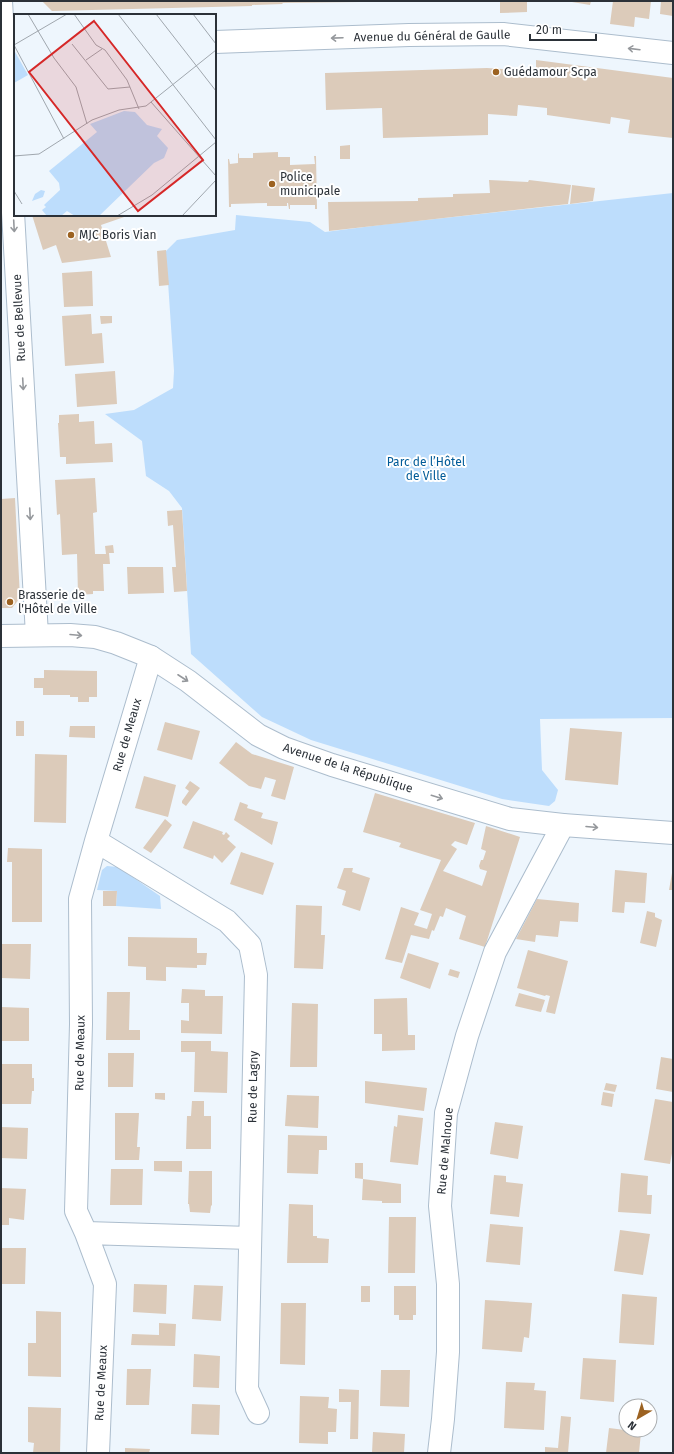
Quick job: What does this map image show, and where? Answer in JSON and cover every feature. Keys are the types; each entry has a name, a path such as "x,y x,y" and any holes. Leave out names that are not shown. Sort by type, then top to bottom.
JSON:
{"street":[{"name":"Rue de Bellevue","path":"1,1 7,48 14,185"},
{"name":"Avenue du Général de Gaulle","path":"216,42 409,35 503,34 673,54"},
{"name":"Rue de Bellevue","path":"16,216 37,635"},
{"name":"Avenue de la République","path":"1,636 70,635 95,637 116,643 151,657 188,681 258,735 284,748 332,765 510,819 563,825 673,833"},
{"name":"Rue de Meaux","path":"98,1453 105,1284 76,1211 80,1024 80,899 151,657"},
{"name":"Rue de Malnoue","path":"439,1453 448,1352 448,1284 440,1206 446,1112 467,1036 495,952 563,825"},
{"name":"Rue de Lagny","path":"96,841 228,921 250,945 256,975 247,1388 258,1413"},
{"path":"86,1233 250,1238"}],"green space":[{"name":"Parc de l’Hôtel de Ville","path":"673,193 673,718 540,719 542,770 558,790 555,801 549,806 502,799 311,740 262,717 191,654 182,508 169,491 146,476 142,441 105,414 134,410 173,388 174,371 168,282 162,255 177,240 235,230 236,215 310,222 325,232"},
{"path":"107,866 118,867 160,896 161,909 116,906 117,891 97,890 102,870"}],"building":[{"path":"42,1 360,2 282,3 283,4 252,6 52,11"},
{"path":"500,1 527,1 527,12 500,13"},
{"path":"566,1 591,1 590,5"},
{"path":"613,1 651,1 649,19 635,17 634,27 610,24"},
{"path":"661,1 673,1 673,16 660,14"},
{"path":"536,60 673,78 673,138 628,133 630,120 611,117 610,124 547,115 547,108 518,105 517,116 488,114 488,135 383,138 382,108 326,110 325,73 487,68 536,71"},
{"path":"350,145 350,159 340,159 340,146"},
{"name":"Police municipale","path":"278,152 278,157 290,157 290,165 315,164 314,156 316,156 317,209 315,209 315,205 290,205 289,209 288,203 287,206 267,206 267,203 231,204 231,207 229,207 228,159 230,164 238,163 238,153 239,158 253,158 253,153"},
{"path":"489,180 528,182 529,180 571,185 568,204 329,231 328,202 418,201 418,198 453,197 453,194 490,193"},
{"path":"572,185 595,188 593,201 570,204"},
{"name":"MJC Boris Vian","path":"32,216 127,216 101,225 111,257 62,263 56,245 43,250"},
{"path":"166,250 169,285 159,286 157,251"},
{"path":"92,271 93,306 64,307 62,273"},
{"path":"91,314 92,334 102,333 104,363 65,366 62,316"},
{"path":"100,316 112,316 112,323 101,324"},
{"path":"115,371 117,404 77,407 75,374"},
{"path":"79,414 79,422 94,421 95,444 112,443 113,462 66,464 66,457 60,457 59,415"},
{"path":"95,478 97,512 93,513 95,554 106,554 105,546 113,545 114,553 109,553 110,564 103,564 104,591 93,591 93,594 78,595 77,554 62,555 60,514 57,515 55,480"},
{"path":"15,498 20,598 12,608 1,608 1,499"},
{"path":"182,510 187,591 174,592 172,567 176,567 173,525 168,526 167,511"},
{"path":"127,567 163,567 164,593 128,594"},
{"path":"44,670 97,671 97,697 89,697 89,702 78,702 78,697 70,697 70,695 43,695 43,688 34,688 34,678 44,678"},
{"path":"16,721 24,721 24,736 16,736"},
{"path":"165,722 200,731 192,760 157,750"},
{"path":"70,726 95,726 95,738 69,737"},
{"path":"570,728 622,732 618,785 565,780"},
{"path":"236,742 252,754 294,767 285,800 271,796 276,780 265,777 261,789 249,786 219,763"},
{"path":"35,754 67,755 66,823 34,822"},
{"path":"144,776 176,785 168,817 135,808"},
{"path":"190,781 200,788 186,806 182,803 182,801 189,791 185,788"},
{"path":"375,793 475,823 467,845 455,841 451,845 457,849 443,871 482,886 487,871 480,869 479,866 486,851 481,849 486,826 520,837 485,947 459,939 466,916 446,908 443,917 440,916 434,931 432,930 429,939 411,935 402,963 385,959 401,907 419,913 414,925 427,929 432,914 420,910 441,860 399,847 401,843 363,832"},
{"path":"240,802 248,805 247,808 263,813 261,818 278,822 272,845 234,820"},
{"path":"165,819 172,825 151,853 143,848"},
{"path":"193,821 223,832 222,834 224,835 226,832 230,836 227,839 236,847 222,863 214,855 213,859 183,848"},
{"path":"8,848 42,849 42,922 12,922 12,862 7,862"},
{"path":"241,852 274,863 263,895 230,884"},
{"path":"344,868 353,868 352,872 370,878 360,911 342,905 346,891 337,888"},
{"path":"615,870 647,873 645,903 625,902 624,913 612,912"},
{"path":"672,873 673,890 669,890"},
{"path":"103,891 117,891 116,906 103,906"},
{"path":"537,899 579,903 578,922 560,921 558,937 536,935 535,942 516,939"},
{"path":"296,905 322,906 321,935 325,935 323,969 294,968"},
{"path":"647,911 655,913 655,917 662,920 656,947 640,943"},
{"path":"128,937 197,938 197,953 207,953 206,965 197,965 197,968 166,967 166,981 146,980 146,967 128,966"},
{"path":"2,944 31,944 30,979 2,978"},
{"path":"528,950 568,961 555,1014 546,1012 550,996 517,988"},
{"path":"408,953 439,963 430,989 400,978"},
{"path":"450,969 460,972 458,978 448,975"},
{"path":"182,989 205,990 205,996 223,996 222,1034 181,1033 181,1020 189,1021 189,1003 181,1003"},
{"path":"107,992 130,992 129,1030 140,1030 140,1040 106,1040"},
{"path":"519,993 545,1000 541,1012 515,1006"},
{"path":"407,998 408,1035 415,1035 415,1050 382,1051 382,1034 374,1034 374,999"},
{"path":"292,1003 318,1004 317,1067 290,1067"},
{"path":"1,1007 29,1008 29,1041 1,1041"},
{"path":"181,1041 211,1041 211,1051 228,1052 227,1093 194,1092 195,1052 181,1052"},
{"path":"108,1053 134,1053 133,1087 108,1087"},
{"path":"661,1057 673,1059 673,1092 656,1089"},
{"path":"2,1064 32,1064 34,1091 32,1091 31,1104 2,1104"},
{"path":"365,1081 427,1088 424,1111 365,1103"},
{"path":"606,1083 617,1085 615,1092 604,1090"},
{"path":"603,1092 614,1094 612,1107 601,1105"},
{"path":"155,1093 165,1093 165,1100 155,1099"},
{"path":"287,1095 319,1096 318,1128 285,1126"},
{"path":"655,1099 673,1102 673,1148 670,1164 644,1160"},
{"path":"192,1101 204,1101 204,1116 211,1116 211,1149 186,1149 187,1116 191,1116"},
{"path":"115,1113 139,1113 137,1147 140,1147 139,1160 115,1160"},
{"path":"398,1115 423,1118 418,1165 390,1162 394,1126 397,1127"},
{"path":"495,1122 523,1126 518,1159 490,1154"},
{"path":"1,1127 28,1128 27,1159 1,1158"},
{"path":"288,1135 327,1136 327,1150 319,1150 318,1174 287,1173"},
{"path":"154,1161 182,1161 182,1172 154,1171"},
{"path":"355,1163 363,1163 363,1179 355,1178"},
{"path":"111,1169 143,1169 142,1205 110,1205"},
{"path":"189,1171 212,1171 212,1205 210,1213 190,1212 188,1204"},
{"path":"621,1173 648,1176 647,1195 652,1195 651,1214 618,1212"},
{"path":"494,1175 506,1176 506,1182 523,1184 519,1217 490,1214"},
{"path":"363,1179 401,1184 401,1203 382,1203 382,1201 362,1200"},
{"path":"1,1188 26,1189 24,1220 9,1218 9,1225 1,1225"},
{"path":"289,1204 313,1205 313,1236 317,1236 317,1238 329,1239 328,1263 287,1263"},
{"path":"389,1217 416,1217 415,1273 388,1273"},
{"path":"490,1224 523,1227 520,1265 486,1262"},
{"path":"620,1230 650,1234 643,1275 614,1271"},
{"path":"1,1248 26,1248 25,1284 1,1284"},
{"path":"134,1284 167,1285 166,1314 133,1312"},
{"path":"194,1285 223,1286 221,1321 192,1319"},
{"path":"361,1286 370,1286 370,1302 361,1302"},
{"path":"394,1286 416,1286 416,1315 413,1315 413,1320 399,1320 399,1315 394,1315"},
{"path":"622,1294 657,1297 654,1345 619,1343"},
{"path":"485,1300 532,1303 529,1338 524,1337 522,1352 482,1349"},
{"path":"281,1303 306,1303 305,1365 280,1364"},
{"path":"36,1311 61,1312 61,1377 28,1376 28,1343 36,1343"},
{"path":"159,1323 176,1324 175,1346 131,1345 132,1334 159,1335"},
{"path":"194,1354 220,1356 219,1388 193,1387"},
{"path":"583,1358 616,1360 614,1402 580,1399"},
{"path":"127,1369 151,1369 149,1405 126,1405"},
{"path":"381,1370 410,1370 409,1407 380,1406"},
{"path":"506,1382 535,1383 534,1390 546,1391 544,1430 504,1428"},
{"path":"339,1389 359,1390 358,1439 350,1439 351,1402 339,1402"},
{"path":"300,1396 329,1397 328,1408 337,1409 336,1432 328,1432 328,1444 299,1443"},
{"path":"192,1404 220,1405 219,1435 191,1434"},
{"path":"28,1407 61,1408 60,1453 33,1453 34,1443 28,1442"},
{"path":"561,1416 571,1417 568,1453 545,1453 545,1447 558,1448"},
{"path":"609,1428 618,1429 618,1438 640,1438 639,1453 606,1453"},
{"path":"373,1432 405,1434 404,1453 372,1453"},
{"path":"125,1448 150,1449 149,1453 125,1453"}],"place":[{"name":"Guédamour Scpa","path":"496,72"},
{"name":"Police municipale","path":"272,184"},
{"name":"MJC Boris Vian","path":"71,235"},
{"name":"Brasserie de l'Hôtel de Ville","path":"10,602"}]}
